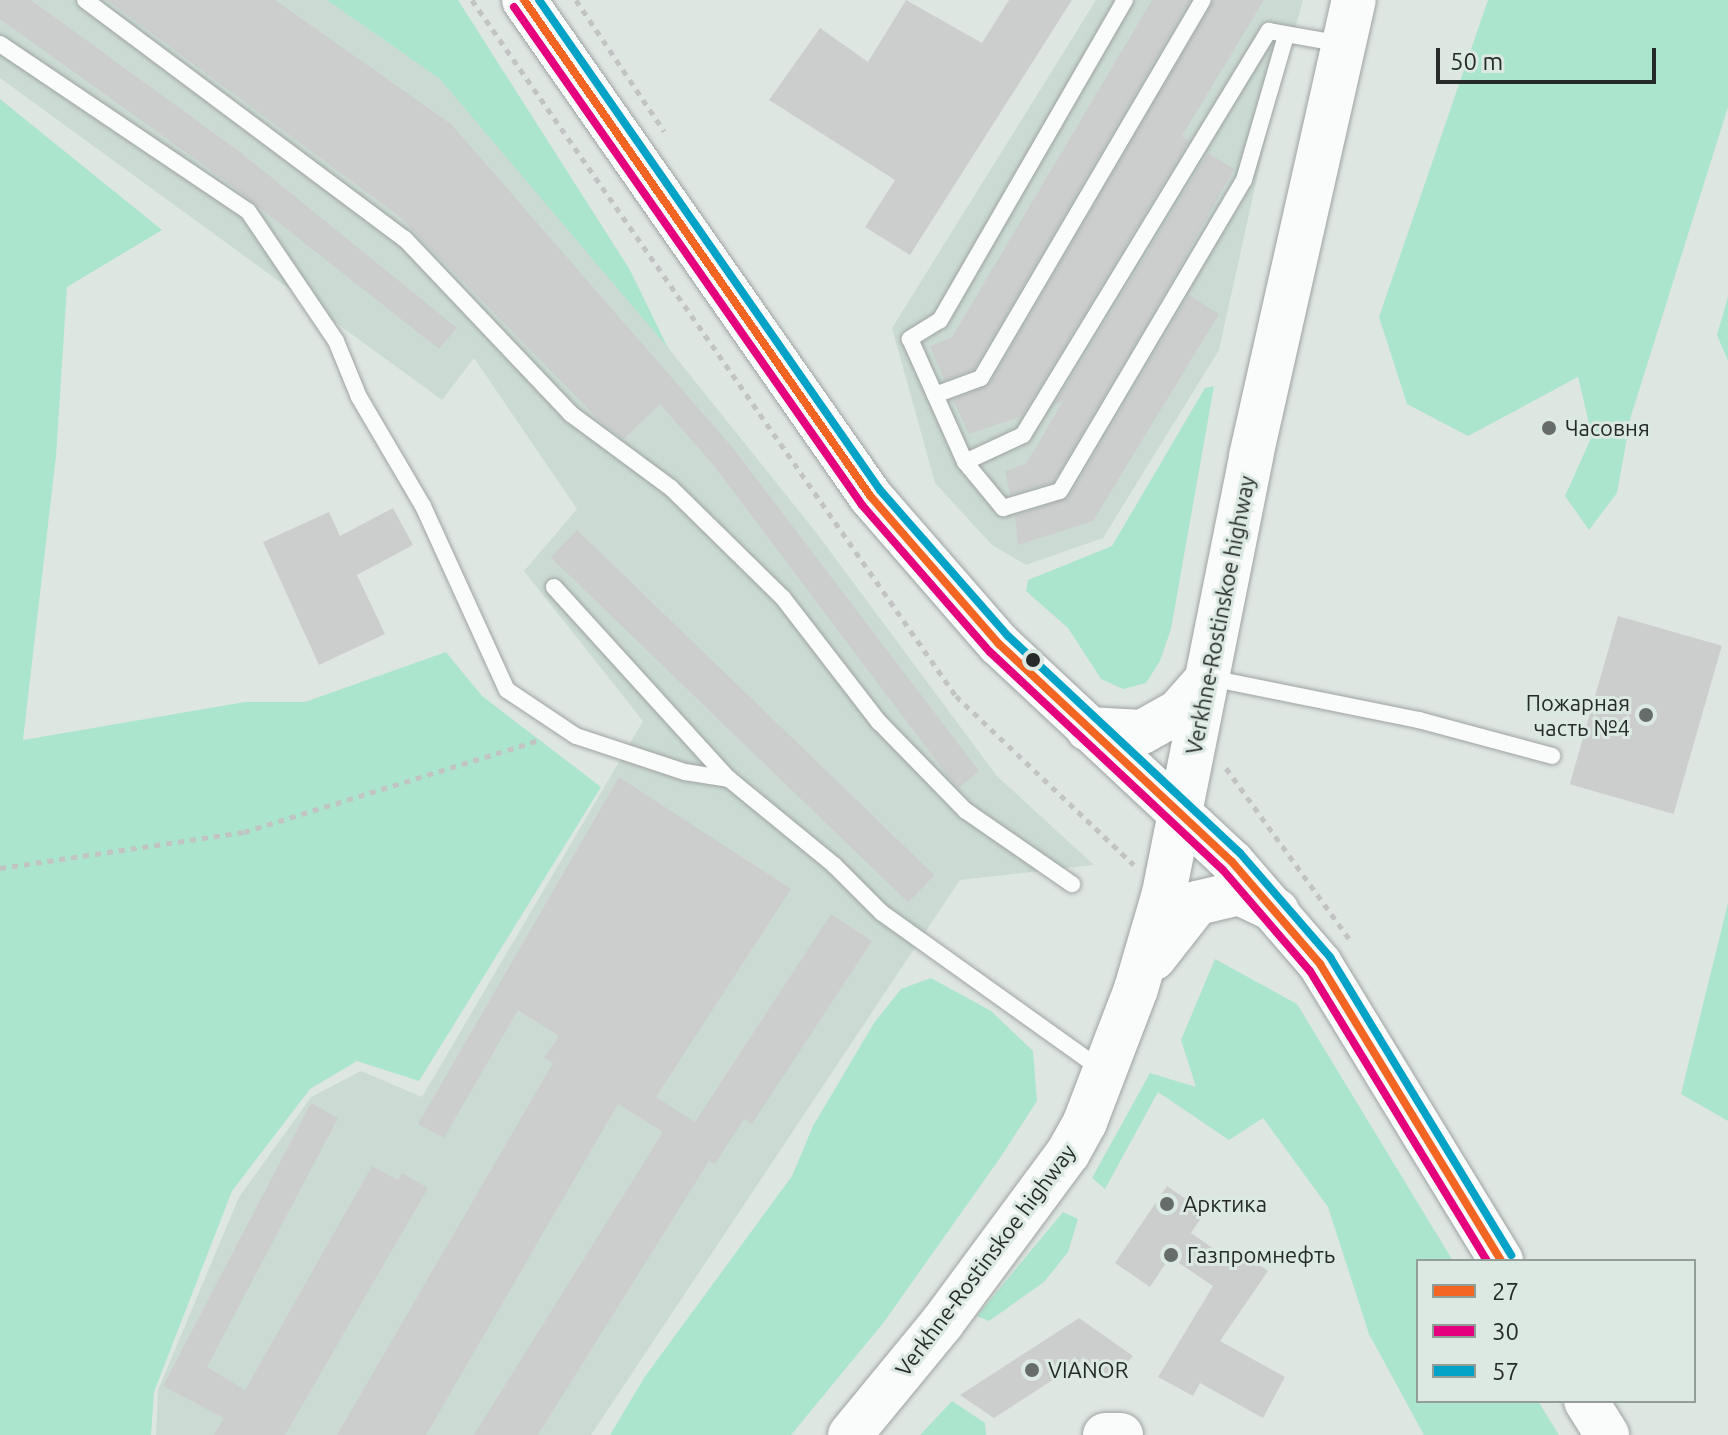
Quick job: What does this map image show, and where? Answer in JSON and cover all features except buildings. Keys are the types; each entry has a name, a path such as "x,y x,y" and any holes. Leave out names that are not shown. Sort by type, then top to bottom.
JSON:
{"street":[{"path":"524,0 871,497 999,644 1279,912 1320,964 1500,1259"},
{"name":"Verkhne-Rostinskoe highway","path":"850,1435 942,1323 1068,1153 1105,1072 1136,989 1180,814 1251,456 1354,0"},
{"path":"1088,729 1142,732 1178,712 1208,678"},
{"path":"1136,989 1167,937 1197,903 1239,893 1279,912"},
{"path":"1587,1403 1607,1435"},
{"path":"1105,1435 1121,1435"}],"lane":[{"path":"85,0 405,239 571,414 671,488 783,598 879,722 966,811 1072,884"},
{"path":"1125,0 940,320 910,339 965,462 1003,508 1060,491 1244,180 1286,35"},
{"path":"935,395 981,378 1203,0"},
{"path":"965,462 1023,435 1269,31 1345,44"},
{"path":"0,44 248,211 336,341 359,397 423,506 463,587 507,690 576,736 685,772 729,779"},
{"path":"554,587 729,779 834,865 882,913 1105,1072"},
{"path":"1208,678 1419,720 1552,756"}],"path":[{"path":"576,0 673,145"},
{"path":"0,868 244,832 539,739 576,736"}],"shaded area":[{"path":"0,0 327,0 440,79 597,259 815,531 997,776 1094,865 960,880 591,1435 156,1435 158,1390 239,1197 311,1097 361,1071 422,1097 643,721 524,571 577,509 474,358 442,400 0,78"},
{"path":"1096,0 1303,0 1269,124 1219,350 1103,538 1026,565 992,545 935,483 892,328"}],"green space":[{"path":"327,0 458,0 630,270 668,348 440,79"},
{"path":"1488,0 1728,0 1728,107 1631,416 1617,493 1589,530 1565,496 1592,436 1578,377 1468,436 1407,404 1379,317"},
{"path":"0,99 162,230 67,287 56,456 23,740 245,702 305,702 446,652 482,696 601,787 419,1081 357,1061 310,1089 232,1191 154,1392 151,1435 0,1435"},
{"path":"1728,297 1728,361 1717,335"},
{"path":"1214,386 1171,629 1160,661 1146,683 1123,689 1101,679 1068,628 1026,591 1028,580 1112,546 1205,388"},
{"path":"1728,903 1728,1121 1681,1094"},
{"path":"1215,959 1297,1004 1452,1259 1416,1259 1416,1403 1539,1403 1559,1435 1424,1435 1369,1334 1328,1207 1263,1118 1229,1140 1158,1092 1105,1189 1092,1178 1150,1073 1196,1087 1181,1040"},
{"path":"931,978 991,1011 1033,1051 1037,1101 1000,1158 884,1322 791,1435 610,1435 644,1378 792,1176 813,1126 874,1023 901,989"},
{"path":"1063,1212 1078,1219 1068,1252 1044,1282 989,1321 977,1316"},
{"path":"952,1401 985,1423 986,1435 920,1435"}],"transit line":[{"name":"27","path":"524,0 871,497 999,644 1232,862 1320,964 1500,1259"},
{"name":"57","path":"539,0 880,490 1008,636 1240,853 1330,957 1511,1255"},
{"name":"30","path":"514,7 862,505 990,652 1223,870 1310,971 1486,1259"}],"place":[{"name":"Часовня","path":"1549,428"},
{"name":"Пожарная часть №4","path":"1646,715"},
{"name":"Арктика","path":"1167,1204"},
{"name":"Газпромнефть","path":"1171,1255"},
{"name":"VIANOR","path":"1032,1370"}]}
